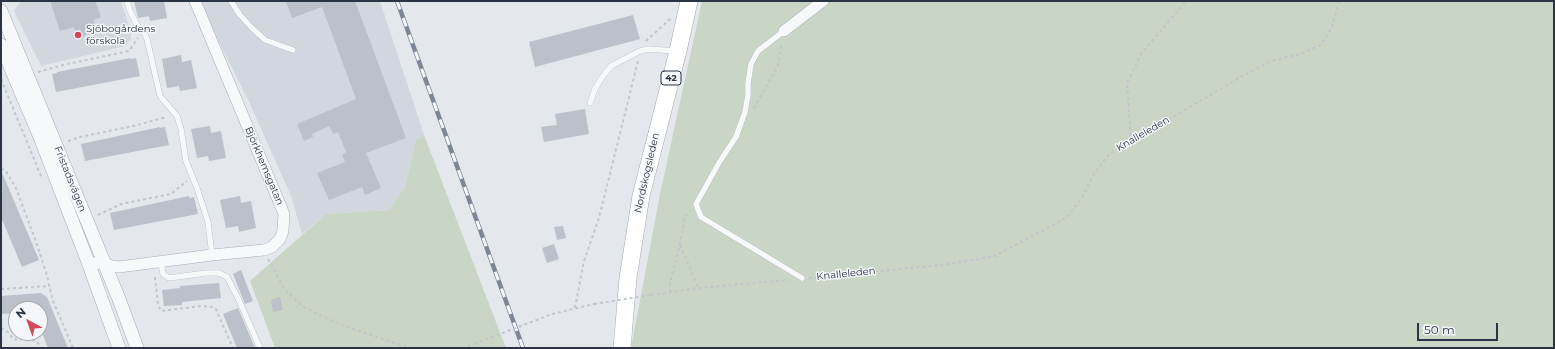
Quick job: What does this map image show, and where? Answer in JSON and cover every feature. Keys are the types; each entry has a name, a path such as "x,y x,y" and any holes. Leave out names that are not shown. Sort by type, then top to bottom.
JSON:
{"main road":[{"name":"Nordskogsleden","path":"622,348 628,278 641,196 678,51 689,1"}],"street":[{"name":"Björkhemsgatan","path":"88,262 119,267 264,250 272,247 280,239 283,231 284,214 195,1"},
{"path":"784,31 823,1"},
{"name":"Fristadsvägen","path":"1,11 138,348"},
{"name":"Fristadsvägen","path":"1,44 40,137 88,262 118,348"}],"lane":[{"path":"127,1 130,11 139,28 148,39 160,96 175,114 181,129 186,160 208,222 212,255"},
{"path":"231,1 240,15 265,40 293,50"},
{"path":"784,31 758,51 752,64 748,83 748,95 736,137 720,160 696,204 701,217 802,278"},
{"path":"590,103 598,84 611,66 640,51 648,49 678,51"},
{"path":"157,262 163,274 169,278 206,273 219,273 227,277 260,348"}],"path":[{"path":"1131,142 1127,83 1141,54 1186,1"},
{"name":"Knalleleden","path":"462,348 552,314 594,304 698,288 950,264 995,256 1066,218 1082,198 1094,174 1109,154 1271,61 1300,54 1321,45 1332,27 1339,1"},
{"path":"575,308 584,261 600,218 640,51 646,41 673,16"},
{"path":"38,72 67,64 129,51 138,38 139,28"},
{"path":"68,141 145,123 175,114"},
{"path":"1,169 5,170 15,186 34,236 53,300 73,348"},
{"path":"98,215 121,204 171,194 192,176"},
{"path":"670,292 670,283 680,244 684,216"},
{"path":"680,244 698,288"},
{"path":"264,250 285,290 302,306 341,324 410,348"},
{"path":"157,262 158,305 161,311 201,306 213,307 218,314 233,348"},
{"path":"1,289 50,286"},
{"path":"1,328 8,332 13,339 17,340 26,338 33,340 42,348"}],"shaded area":[{"name":"Sjöbogårdens förskola","path":"21,1 121,1 131,32 131,39 125,46 41,66 14,11"},
{"path":"200,1 380,1 424,135 416,140 405,187 389,210 326,214 302,234 291,196 250,104"}],"green space":[{"path":"702,1 1554,1 1554,348 631,348 660,194"},
{"path":"424,135 506,348 275,348 250,281 326,214 389,210 405,187 416,140"}],"building":[{"path":"50,1 95,1 101,17 94,20 96,28 85,31 86,35 78,38 74,27 60,31"},
{"path":"134,1 164,1 167,18 150,21 149,16 138,18"},
{"path":"286,1 355,1 406,138 366,153 381,188 365,195 362,187 329,200 317,173 345,162 342,155 346,152 338,132 333,134 329,126 312,134 313,137 304,141 297,124 356,99 322,7 292,18"},
{"path":"633,15 640,39 535,67 529,42"},
{"path":"181,55 182,62 191,60 197,88 180,91 179,86 167,88 162,59"},
{"path":"136,58 140,76 56,92 52,74"},
{"path":"585,109 589,134 544,142 541,127 557,125 555,114"},
{"path":"210,126 211,133 221,131 226,158 209,161 208,156 197,158 191,129"},
{"path":"165,127 169,145 85,161 81,144"},
{"path":"1,170 39,260 22,267 1,217"},
{"path":"189,196 189,198 194,197 198,214 114,230 110,213"},
{"path":"240,196 241,203 251,201 256,228 239,232 238,226 226,228 220,200"},
{"path":"563,226 566,238 557,240 554,227"},
{"path":"554,244 559,259 547,263 542,248"},
{"path":"241,270 253,301 245,304 233,274"},
{"path":"219,283 221,298 182,302 182,305 164,306 162,290 180,288 180,286"},
{"path":"41,293 47,297 68,348 48,348 45,341 48,341 48,301 8,301 8,314 1,314 1,296"},
{"path":"280,297 283,310 273,312 271,300"},
{"path":"238,308 255,348 237,348 223,314"}],"railway":[{"path":"397,1 523,348"}],"place":[{"name":"Sjöbogårdens förskola","path":"78,35"}]}
